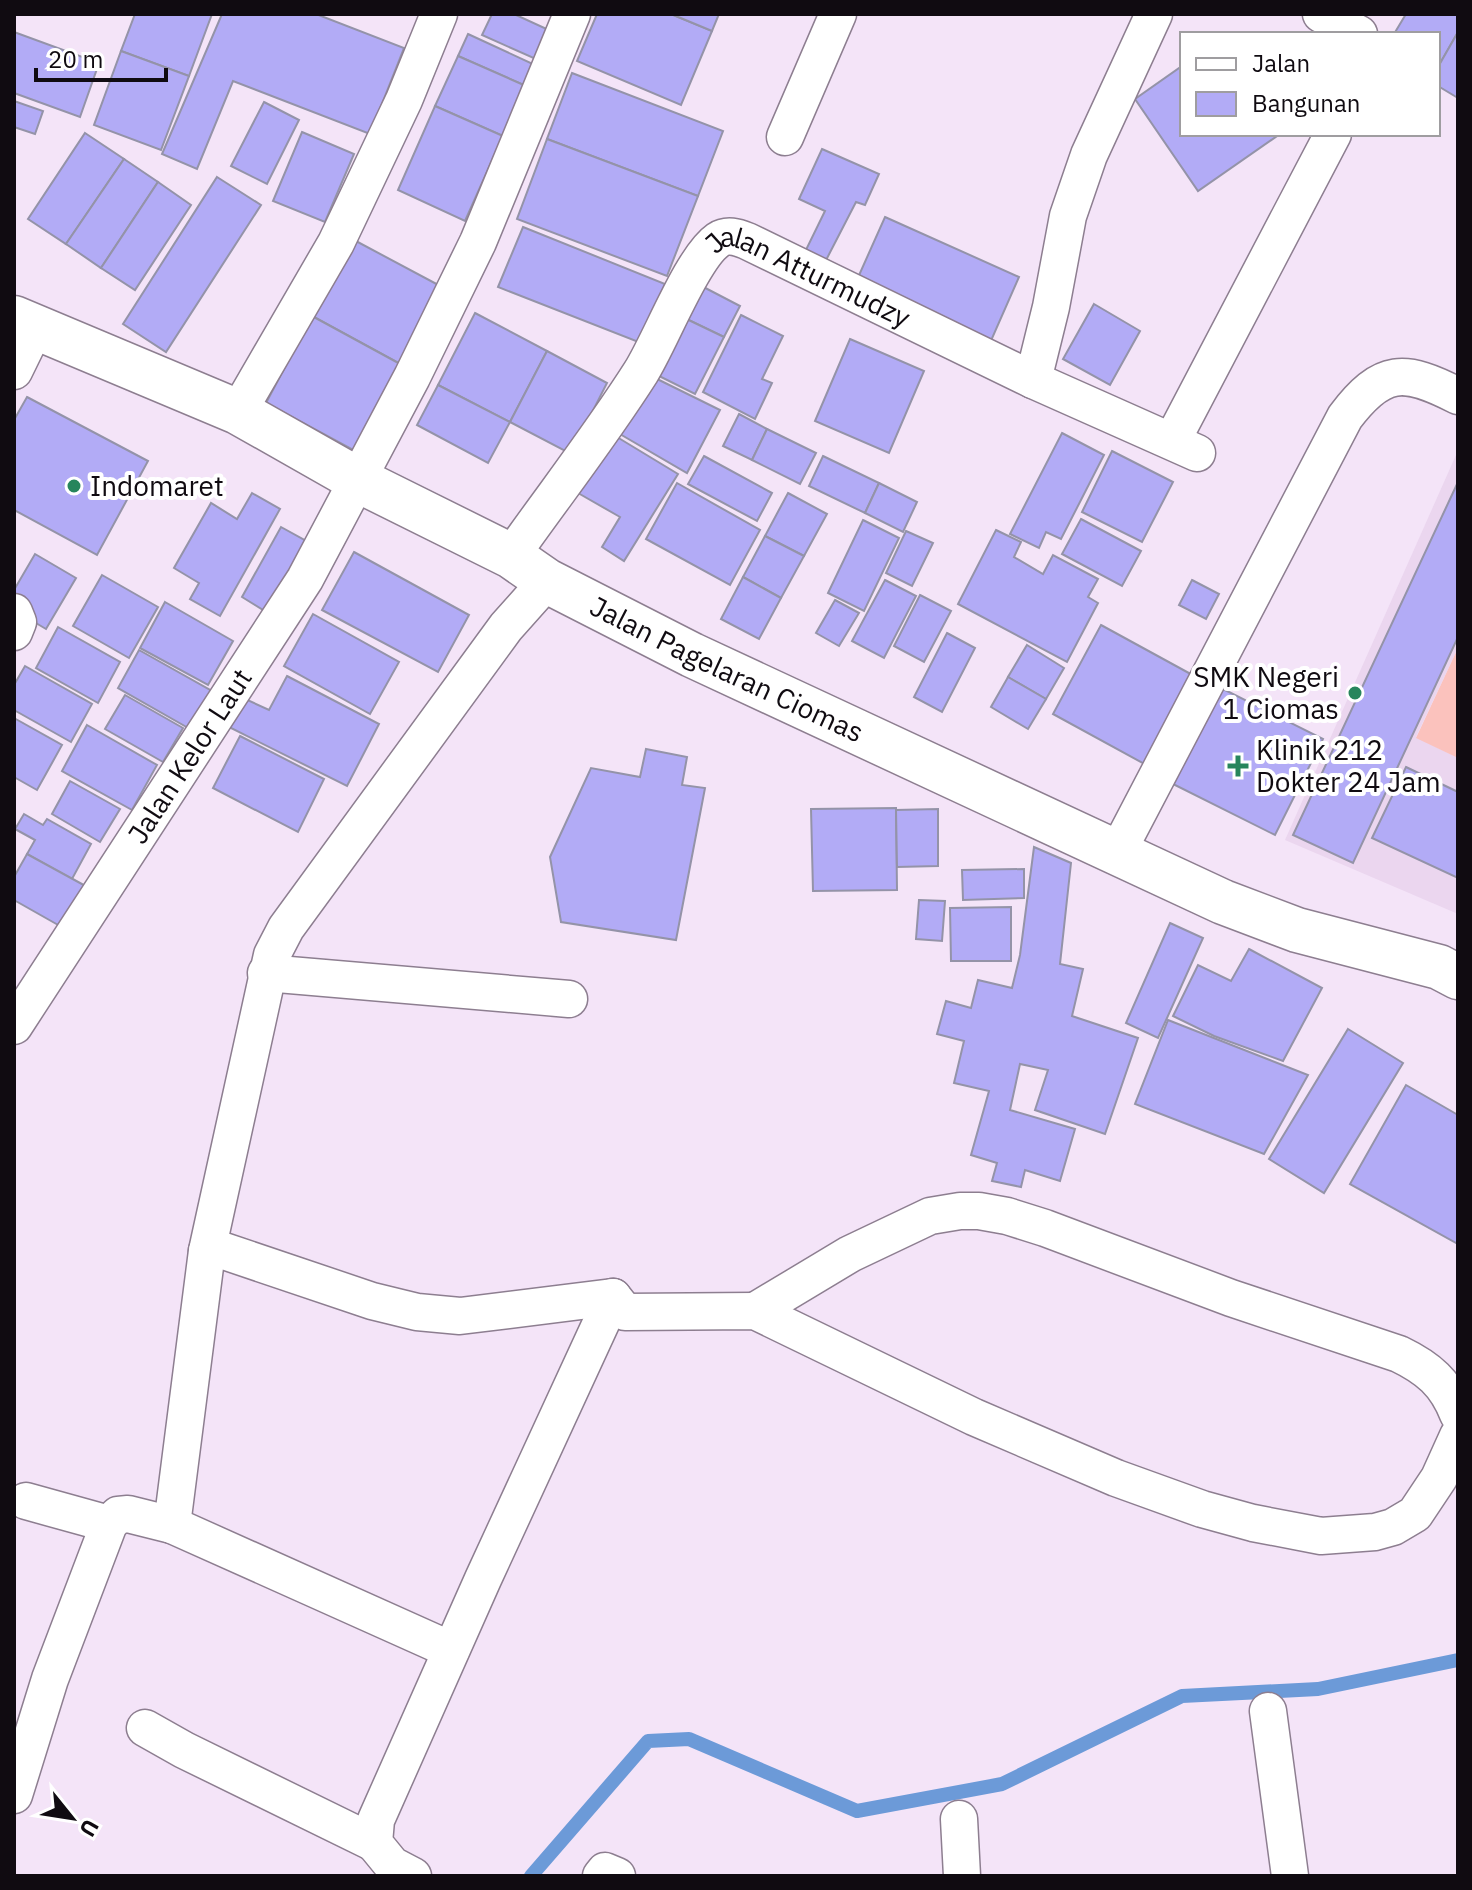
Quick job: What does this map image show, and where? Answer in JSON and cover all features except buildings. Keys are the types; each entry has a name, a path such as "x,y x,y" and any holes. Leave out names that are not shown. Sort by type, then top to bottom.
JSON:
{"main road":[{"name":"Jalan Pagelaran Ciomas","path":"24,323 238,412 358,480 511,556 547,581 692,655 1223,902 1297,930 1439,967 1458,977"}],"street":[{"path":"238,412 336,243 404,100 439,14"},
{"name":"Jalan Kelor Laut","path":"14,1026 305,579 478,242 572,14"},
{"path":"785,137 838,14"},
{"path":"1033,380 1068,216 1089,155 1154,14"},
{"path":"1321,14 1355,32"},
{"name":"Jalan Atturmudzy","path":"511,556 642,370 704,257 718,240 727,236 747,241 1033,380 1184,447 1332,136"},
{"path":"14,371 24,323"},
{"path":"1117,853 1345,417 1372,386 1389,378 1406,376 1456,388"},
{"path":"172,1525 207,1251 272,955 286,928 506,627 547,581"},
{"path":"14,612 18,622 14,632"},
{"path":"266,973 569,999"},
{"path":"755,1311 850,1254 930,1216 979,1211 1045,1228 1231,1298 1399,1354 1421,1365 1441,1381 1458,1414"},
{"path":"207,1251 224,1251 372,1301 417,1312 460,1316 613,1297"},
{"path":"613,1297 625,1312 755,1311 885,1375 1116,1478 1202,1509 1292,1532 1321,1536 1375,1532 1393,1527 1415,1514 1428,1498 1458,1436"},
{"path":"374,1843 376,1820 613,1297"},
{"path":"26,1501 109,1524"},
{"path":"14,1795 50,1679 109,1524 118,1515 128,1514 172,1525 451,1650"},
{"path":"1268,1711 1290,1876"},
{"path":"145,1728 374,1843 392,1865 413,1876"},
{"path":"959,1819 962,1876"},
{"path":"601,1876 605,1871 617,1876"}],"shaded area":[{"name":"SMK Negeri 1 Ciomas","path":"1456,455 1458,482 1293,834 1353,862 1458,637 1458,648 1416,737 1458,758 1458,792 1406,767 1372,838 1458,878 1458,914 1285,840"},
{"path":"1458,648 1458,758 1416,738"}],"waterway":[{"path":"531,1876 648,1741 689,1739 857,1811 1002,1784 1182,1696 1318,1689 1458,1660"}],"place":[{"name":"Indomaret","path":"74,486"},
{"name":"SMK Negeri 1 Ciomas","path":"1355,693"},
{"name":"Klinik 212 Dokter 24 Jam","path":"1238,766"}]}
